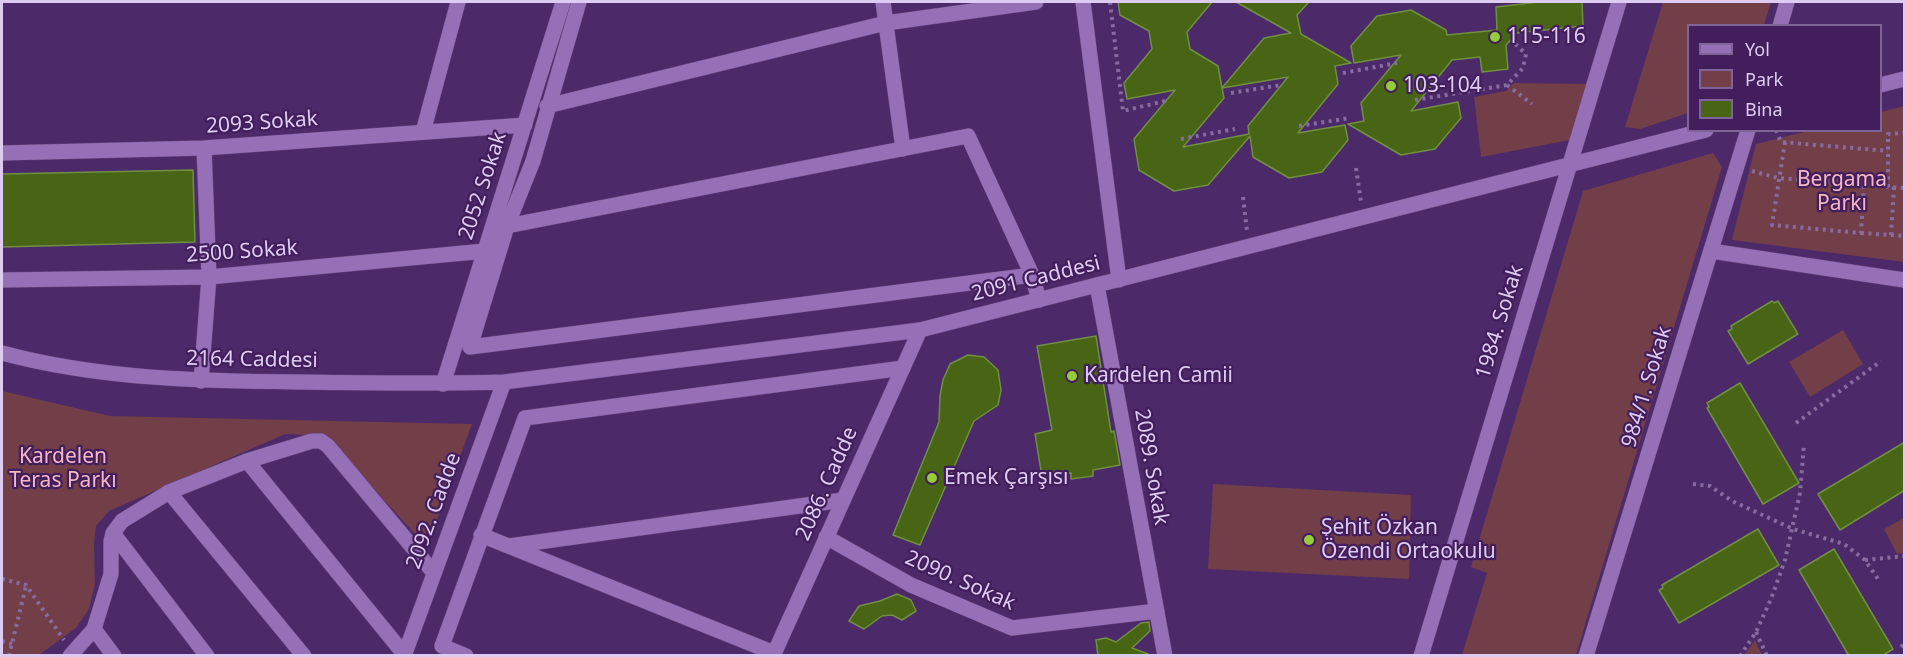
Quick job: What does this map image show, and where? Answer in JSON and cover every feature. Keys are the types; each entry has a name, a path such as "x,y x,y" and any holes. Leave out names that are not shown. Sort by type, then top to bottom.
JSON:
{"street":[{"path":"423,132 458,2"},
{"name":"2052 Sokak","path":"443,384 563,2"},
{"path":"579,2 532,161 507,226 470,346 1032,274"},
{"path":"883,2 903,149"},
{"path":"547,106 886,23 1036,2"},
{"path":"1083,2 1119,280"},
{"name":"1984. Sokak","path":"1421,656 1619,2"},
{"path":"1781,24 1787,2"},
{"path":"1882,85 1905,79"},
{"name":"2093 Sokak","path":"2,153 204,148 525,125"},
{"name":"2091 Caddesi","path":"504,382 920,330 1698,132"},
{"name":"984/1. Sokak","path":"1586,656 1747,132"},
{"path":"507,226 968,136 1032,274 1039,300"},
{"path":"201,381 209,277 204,148"},
{"name":"2500 Sokak","path":"2,280 209,277 484,251"},
{"path":"1711,251 1905,280"},
{"name":"2089. Sokak","path":"1097,285 1165,656"},
{"name":"2086. Cadde","path":"774,654 920,330"},
{"name":"2164 Caddesi","path":"2,353 64,367 201,381 443,384 504,382"},
{"path":"466,656 442,646 525,418 903,368"},
{"name":"2092. Cadde","path":"404,655 504,382"},
{"path":"72,654 94,629 111,574 112,533 122,521 169,492 246,461 312,441 321,441 328,446 434,573"},
{"path":"246,461 404,655"},
{"path":"169,492 304,656"},
{"path":"509,546 843,500"},
{"path":"112,533 207,656"},
{"path":"481,535 774,654"},
{"name":"2090. Sokak","path":"826,537 911,585 1011,628 1156,612"},
{"path":"94,629 114,656"}],"path":[{"path":"1110,2 1124,111 1169,100"},
{"path":"1414,100 1508,85 1523,68 1526,54 1510,40"},
{"path":"1344,73 1397,63"},
{"path":"1231,93 1281,85"},
{"path":"1508,85 1532,104"},
{"path":"1299,126 1350,118"},
{"path":"1181,139 1235,129"},
{"path":"1777,132 1781,141 1785,142 1888,151"},
{"path":"1888,187 1888,134 1905,133"},
{"path":"1785,142 1772,225 1905,236"},
{"path":"1737,167 1778,178 1905,188"},
{"path":"1356,168 1363,218"},
{"path":"1861,233 1864,185"},
{"path":"1892,235 1894,187"},
{"path":"1243,197 1249,247"},
{"path":"1796,423 1881,361"},
{"path":"1740,656 1756,632 1771,599 1793,530 1800,493 1804,444"},
{"path":"1693,484 1710,486 1732,501 1793,530 1844,544 1864,560 1878,579"},
{"path":"1864,560 1905,556"},
{"path":"2,579 26,585 72,654"},
{"path":"9,656 26,585"},
{"path":"1756,632 1767,656"},
{"path":"2,641 12,644"}],"green space":[{"path":"1663,2 1771,2 1764,24 1687,24 1687,113 1640,129 1625,127"},
{"path":"1514,83 1587,84 1570,140 1481,157 1474,97 1506,91"},
{"name":"Bergama Parkı","path":"1904,106 1904,262 1732,240 1756,144 1804,132 1882,132 1882,112"},
{"path":"1713,153 1722,167 1576,655 1462,655 1487,573 1471,567 1583,191"},
{"path":"1843,330 1863,364 1810,397 1789,362"},
{"name":"Kardelen Teras Parkı","path":"2,391 110,416 472,424 427,547 325,436 285,434 109,511 96,526 95,584 89,609 76,628 39,655 2,656"},
{"path":"1213,484 1411,495 1409,579 1208,569"},
{"path":"1904,518 1904,553 1897,554 1884,529"},
{"path":"1755,640 1762,655 1744,655"}],"building":[{"path":"1118,2 1212,2 1187,32 1190,49 1218,66 1222,88 1264,38 1291,33 1236,2 1309,2 1297,15 1301,34 1351,63 1335,66 1338,84 1298,133 1345,125 1348,140 1322,172 1289,178 1253,157 1250,136 1208,185 1174,191 1139,170 1134,139 1175,90 1127,99 1124,83 1152,49 1149,31 1120,15","holes":["1288,77 1248,126 1249,134 1183,147 1224,98 1222,88"]},
{"path":"1539,2 1582,2 1583,26 1517,33 1506,45 1508,69 1482,72 1480,57 1452,60 1411,111 1458,102 1461,118 1435,149 1401,155 1348,124 1364,121 1361,103 1401,55 1354,63 1351,46 1377,16 1411,10 1446,30 1447,35 1497,30 1496,7"},
{"path":"193,170 195,242 2,247 2,174"},
{"path":"1772,301 1774,303 1778,301 1798,334 1748,364 1728,331 1732,329 1731,326"},
{"path":"1096,336 1111,432 1114,431 1120,465 1093,470 1093,476 1071,479 1071,473 1042,477 1035,434 1052,430 1037,346"},
{"name":"Emek Çarşısı","path":"968,355 984,357 998,370 1001,390 998,405 974,421 920,545 893,535 939,422 943,380 950,364"},
{"path":"1740,383 1799,483 1763,504 1707,408 1709,407 1707,403"},
{"path":"1905,442 1905,490 1840,530 1818,494"},
{"path":"1758,529 1779,565 1679,623 1659,590 1663,588 1662,585"},
{"path":"1834,549 1893,649 1882,656 1849,656 1799,570"},
{"path":"897,594 911,600 916,611 902,620 892,615 882,616 864,629 849,621 859,606"},
{"path":"1149,622 1150,631 1132,648 1148,656 1098,656 1096,640 1106,638 1116,642 1141,623"}],"place":[{"name":"115-116","path":"1495,37"},
{"name":"103-104","path":"1391,86"},
{"name":"Kardelen Camii","path":"1072,376"},
{"name":"Emek Çarşısı","path":"932,478"},
{"name":"Şehit Özkan Özendi Ortaokulu","path":"1309,540"}]}
